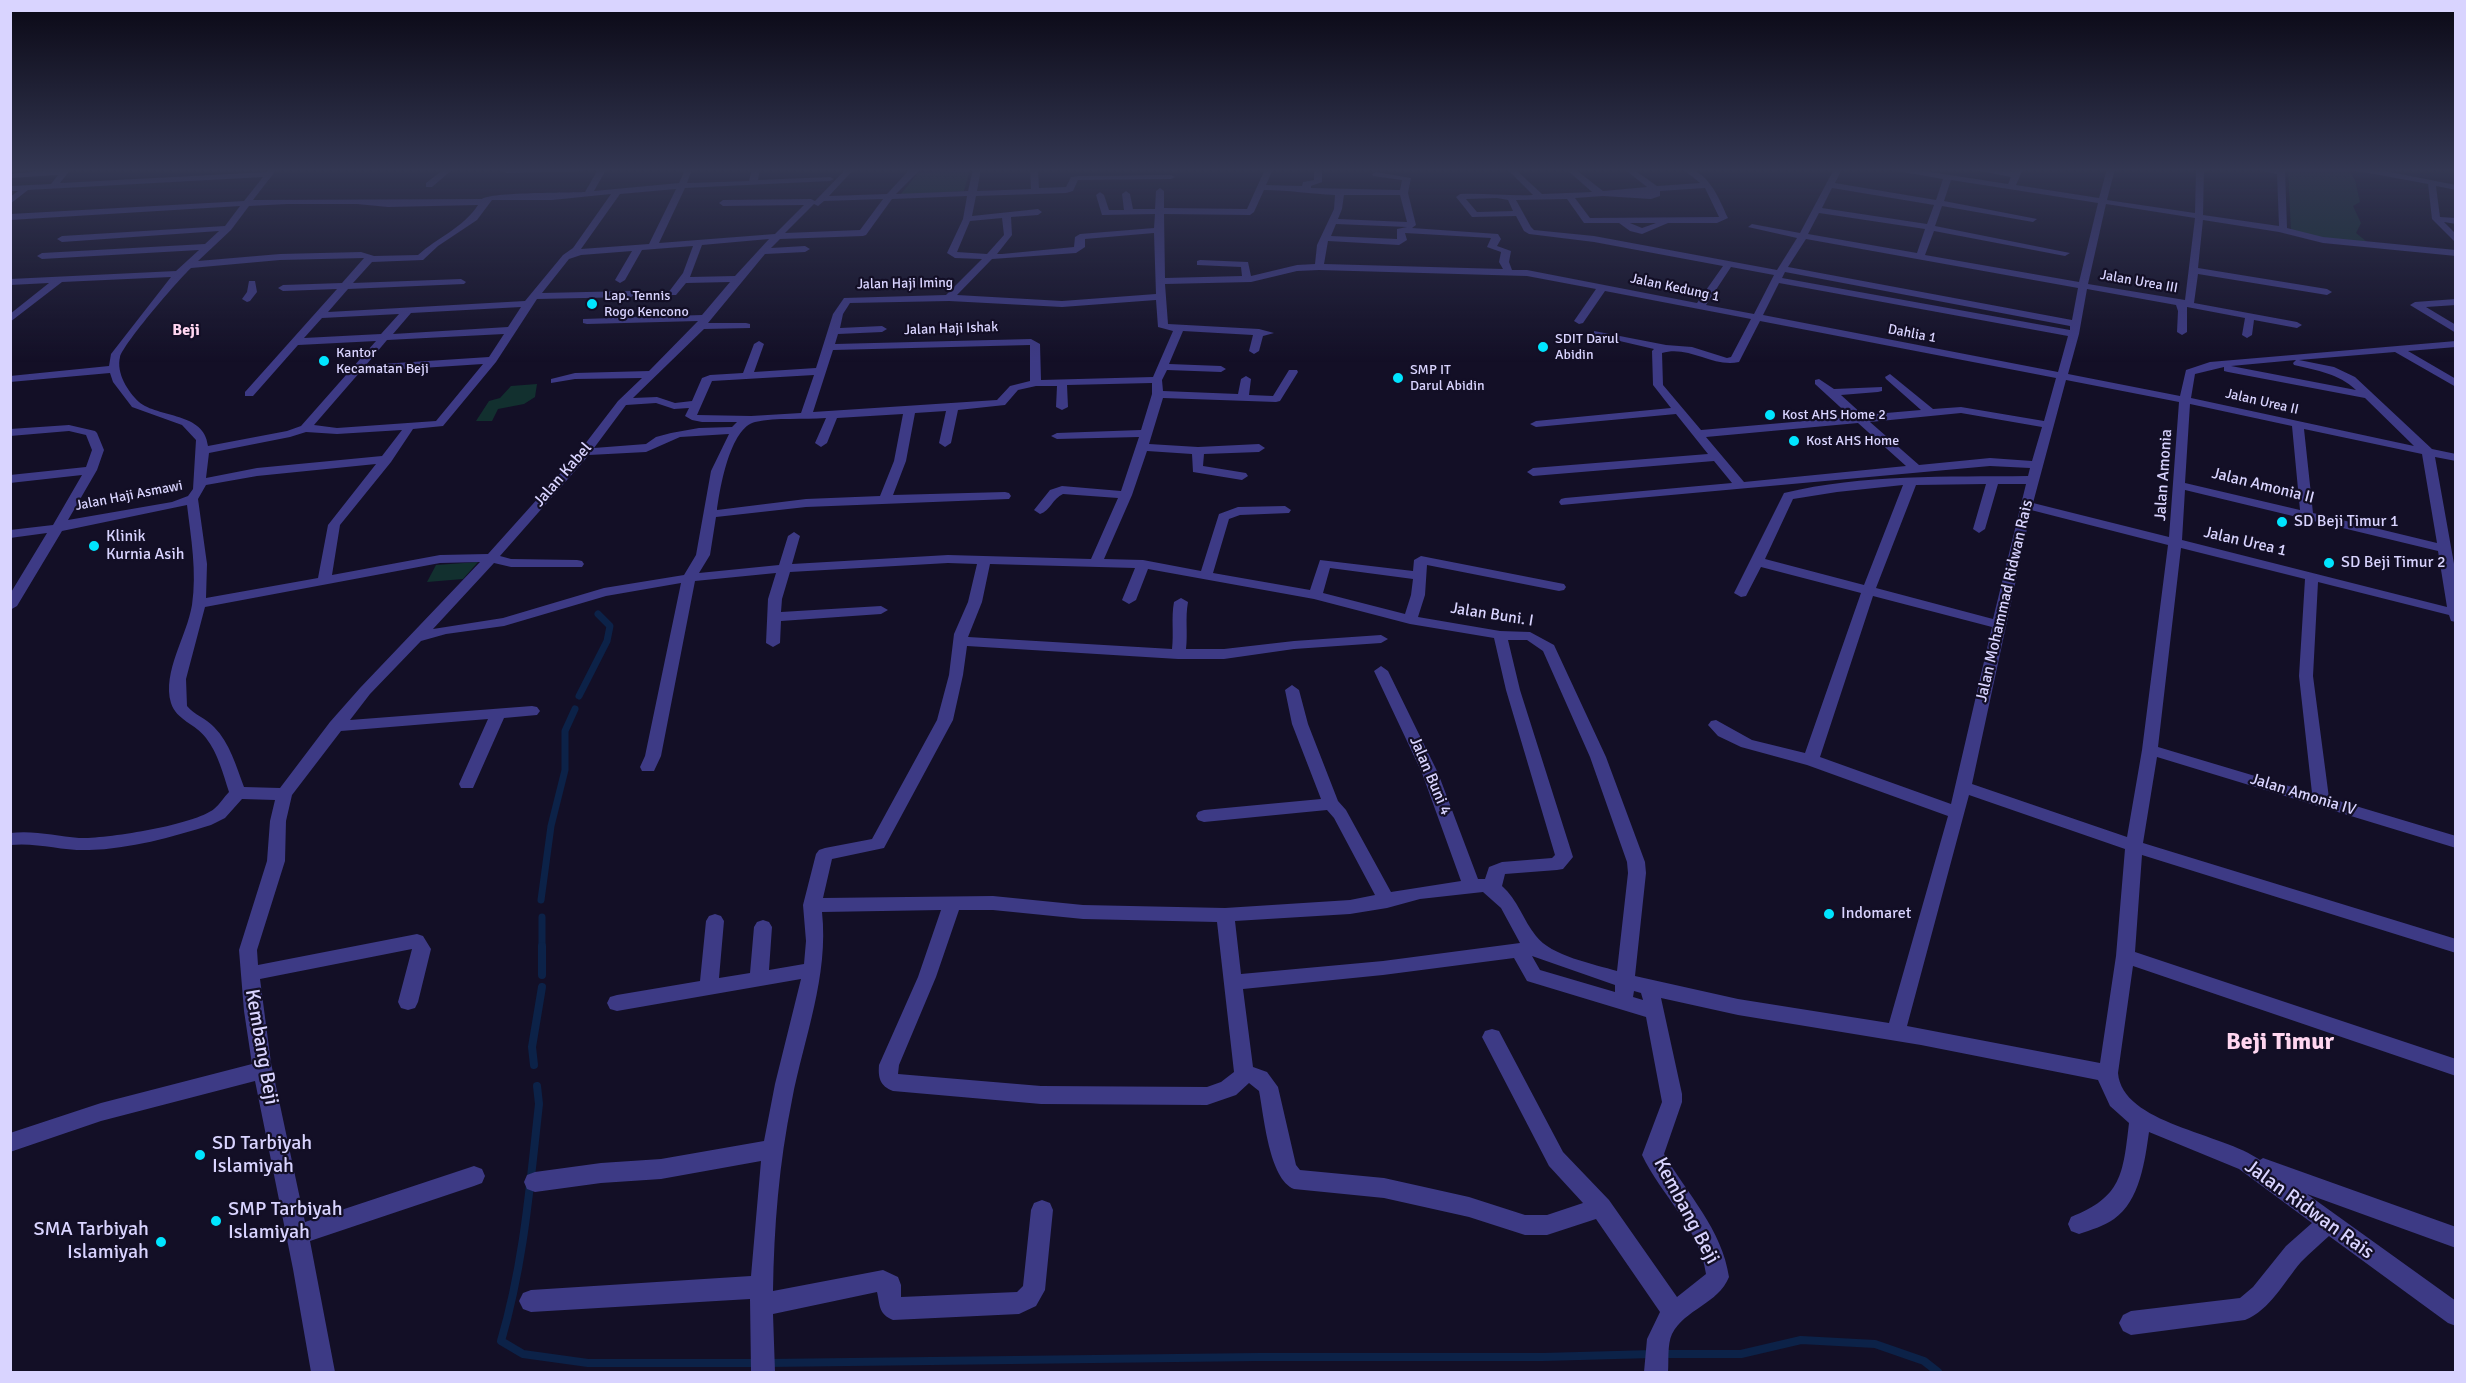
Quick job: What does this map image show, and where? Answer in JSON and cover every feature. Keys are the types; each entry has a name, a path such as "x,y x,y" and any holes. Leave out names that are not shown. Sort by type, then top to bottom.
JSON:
{"street":[{"path":"62,239 144,234"},
{"path":"222,234 179,274 128,337 116,356 114,369 122,388 136,405 191,427 202,439 203,451 290,434 305,428 409,309"},
{"path":"249,394 369,259 420,258 451,234"},
{"path":"305,428 328,431 437,425 444,421 492,360 531,300 569,255 576,250 588,234"},
{"path":"652,247 658,234"},
{"name":"Jalan Kabel","path":"284,794 335,726 492,558 585,452 624,402 703,322 738,279 780,234"},
{"path":"569,255 587,251 778,236 850,234"},
{"path":"852,246 863,234"},
{"path":"961,234 952,253 991,257 1076,250 1080,247 1080,237 1119,234"},
{"path":"949,298 982,263 991,257 1008,234"},
{"path":"1159,234 1163,327 1264,332 1254,351"},
{"path":"1319,267 1327,234"},
{"path":"1325,238 1399,242 1402,240 1401,234"},
{"path":"1459,234 1495,236 1492,247 1506,251 1504,262 1508,271"},
{"path":"1546,234 1594,239 1725,269 1778,276 2075,329"},
{"path":"1592,234 1594,239"},
{"name":"Jalan Urea III","path":"1789,234 2182,303 2190,302 2197,234"},
{"path":"1920,257 1927,234"},
{"path":"1963,234 2065,253"},
{"name":"Jalan Mohammad Ridwan Rais","path":"1896,1032 1957,813 2026,505 2075,329 2094,234"},
{"path":"2297,234 2323,240 2456,253"},
{"path":"1598,333 1735,360 1778,276 1803,236"},
{"path":"673,293 684,280 698,244"},
{"path":"42,256 207,248"},
{"path":"620,280 638,248"},
{"path":"763,251 805,249"},
{"path":"189,265 291,256 361,255 369,256 369,259"},
{"path":"1200,262 1247,264 1247,279"},
{"path":"1160,281 1247,279 1297,268 1319,267 1508,271 1602,289 1578,321"},
{"path":"1699,307 1725,269"},
{"path":"2193,270 2327,292"},
{"path":"10,289 15,282 179,274"},
{"path":"10,319 60,279"},
{"path":"684,280 738,279"},
{"path":"283,288 461,282"},
{"path":"247,299 252,292 252,283"},
{"name":"Jalan Kedung 1","path":"1602,289 1681,308 1684,304 1756,319"},
{"path":"319,315 631,294"},
{"name":"Jalan Haji Iming","path":"806,416 822,372 839,310 847,294 1062,304 1161,297"},
{"path":"2456,302 2415,305 2456,330"},
{"path":"2182,332 2184,311 2182,303 2297,324"},
{"path":"2247,335 2250,316"},
{"name":"Dahlia 1","path":"1756,319 2062,378"},
{"path":"586,321 703,322 746,326"},
{"path":"834,331 882,329"},
{"path":"1096,562 1126,495 1158,394 1157,380 1161,367 1179,329"},
{"path":"296,342 512,330"},
{"name":"Jalan Haji Ishak","path":"829,347 1031,342 1035,344 1036,383"},
{"path":"748,374 759,344"},
{"path":"2210,365 2456,344"},
{"path":"1665,348 1657,351 1656,381 1677,411 1740,485"},
{"path":"2397,349 2456,384"},
{"path":"2273,359 2330,369 2351,380 2428,453 2455,615"},
{"path":"358,369 492,360"},
{"path":"2210,365 2365,395"},
{"name":"Jalan Amonia","path":"2108,1073 2125,956 2134,846 2150,750 2175,543 2185,400 2190,372 2210,365"},
{"path":"1161,367 1221,369"},
{"path":"10,379 114,369"},
{"path":"822,372 748,374 706,380 691,416 694,419 739,417 751,419 1001,403 1014,388 1036,383 1157,380"},
{"path":"1158,394 1275,399 1293,372"},
{"path":"555,381 575,375 652,374"},
{"path":"1890,377 1932,414"},
{"name":"Jalan Urea II","path":"2062,378 2185,400 2456,458"},
{"path":"1243,398 1246,379"},
{"path":"1819,382 1862,420 1913,475"},
{"path":"1062,383 1062,407"},
{"path":"1831,393 1878,389"},
{"path":"624,402 657,399 674,406 696,404"},
{"path":"945,443 953,406"},
{"path":"885,499 900,461 910,409"},
{"path":"1697,434 1961,410 2050,425"},
{"path":"1536,424 1677,411"},
{"path":"821,443 833,414"},
{"path":"648,766 653,756 689,578 703,555 717,471 738,426 751,419"},
{"path":"324,581 334,525 387,459 407,432 408,426"},
{"path":"2298,426 2307,516"},
{"path":"10,433 69,428 91,432 98,450 91,470 60,527 10,606"},
{"path":"585,452 646,448 652,447 663,438 695,432 736,430"},
{"path":"1057,436 1146,433"},
{"path":"1141,447 1198,451 1225,451 1238,447 1259,448"},
{"name":"Jalan Haji Asmawi","path":"10,534 175,505 192,499 202,482 203,451"},
{"path":"1198,451 1197,469 1242,476"},
{"path":"1533,472 1716,457"},
{"path":"202,482 256,472 387,459"},
{"path":"1741,593 1759,562 1788,496 1990,462 2038,465"},
{"path":"10,479 91,470"},
{"path":"1811,760 1868,592 1913,475"},
{"path":"1565,502 1740,485 1913,475 2034,480"},
{"path":"1979,529 1993,480"},
{"name":"Jalan Amonia II","path":"2180,485 2443,548"},
{"path":"1040,510 1054,493 1062,490 1126,495"},
{"path":"711,514 806,503 1005,496"},
{"path":"192,499 201,556 200,604 195,629 179,675 177,698 183,713 203,725 218,742 238,793"},
{"name":"Jalan Urea 1","path":"2026,505 2312,575 2455,615"},
{"path":"1206,575 1223,517 1238,511 1285,510"},
{"path":"773,643 776,599 795,536"},
{"path":"1410,620 1418,595 1420,546"},
{"path":"200,604 440,559 492,558 511,563 577,564"},
{"name":"Jalan Buni. I","path":"416,638 445,630 504,622 604,592 689,578 785,568 948,559 1143,564 1315,595 1410,620 1500,635 1530,636 1549,648 1602,768 1636,862 1638,873 1623,1002"},
{"path":"1421,560 1559,587"},
{"path":"763,1372 761,1296 773,1149 811,970 815,945 812,905 825,854 864,848 878,844 883,838 945,720 956,675 960,641 975,602 984,561"},
{"path":"1759,562 1868,592 2000,624"},
{"path":"1315,595 1325,563 1419,576"},
{"path":"1129,600 1143,564"},
{"path":"2312,575 2306,676 2321,800"},
{"path":"1178,654 1181,634 1178,617 1181,602"},
{"path":"775,617 880,610"},
{"path":"1494,887 1495,872 1502,868 1557,864 1564,857 1513,690 1500,635"},
{"path":"960,641 1178,654 1238,654 1294,645 1381,639"},
{"name":"Jalan Buni 4","path":"1381,671 1430,773 1471,885"},
{"path":"1292,690 1300,724 1331,804 1340,814 1387,901"},
{"path":"335,726 532,711"},
{"path":"467,784 498,714"},
{"path":"1716,725 1729,736 1743,742 1811,760 1957,813"},
{"name":"Jalan Amonia IV","path":"2150,750 2456,842"},
{"path":"1963,787 2134,846 2456,946"},
{"path":"10,839 29,838 79,844 104,843 205,821 219,814 238,793 284,794"},
{"name":"Kembang Beji","path":"284,794 278,821 276,861 248,950 249,972 263,1071 297,1235 306,1267 322,1372"},
{"path":"1204,816 1331,804"},
{"path":"812,905 953,902 993,903 1083,912 1225,915 1310,911 1387,901 1420,892 1471,885 1494,887 1502,895 1527,949 1534,976 1654,1011"},
{"path":"953,902 927,977 889,1065 888,1076 892,1082 1041,1095 1207,1096 1231,1088 1239,1083 1244,1073 1225,915"},
{"path":"709,987 715,921"},
{"path":"759,979 763,927"},
{"path":"249,972 264,972 417,941 422,949 408,1002"},
{"path":"1234,982 1383,968 1527,949 1650,990 1740,1009 1896,1032 2108,1073"},
{"path":"2125,956 2456,1068"},
{"path":"617,1003 811,970"},
{"name":"Kembang Beji","path":"1650,990 1672,1094 1672,1102 1653,1155 1699,1228 1718,1269 1718,1277 1703,1295 1674,1313 1659,1336 1657,1369"},
{"path":"1492,1037 1556,1159 1600,1207 1674,1313"},
{"path":"10,1143 101,1112 263,1071"},
{"path":"1244,1073 1260,1078 1268,1088 1286,1169 1293,1179 1384,1188 1468,1207 1525,1225 1548,1225 1600,1207"},
{"name":"Jalan Ridwan Rais","path":"2108,1073 2108,1085 2112,1094 2120,1105 2140,1119 2246,1162 2456,1315"},
{"path":"2079,1224 2107,1212 2118,1201 2136,1150 2140,1119"},
{"path":"535,1182 601,1173 661,1169 773,1149"},
{"path":"2246,1162 2456,1238"},
{"path":"297,1235 474,1176"},
{"path":"531,1300 761,1296 883,1281 890,1285 889,1304 893,1309 1019,1303 1028,1298 1034,1290 1042,1210"},
{"path":"2131,1323 2245,1310 2261,1295 2294,1254 2328,1222"}],"green space":[{"path":"2300,234 2357,234 2372,246"},
{"path":"537,384 535,397 524,404 498,409 492,421 476,421 489,401 500,398 511,386"},
{"path":"478,562 463,579 427,582 436,565"}],"waterway":[{"path":"579,696 607,641 610,626 598,614"},
{"path":"541,900 551,826 565,770 565,731 575,709"},
{"path":"542,917 542,975"},
{"path":"534,1065 532,1047 542,987"},
{"path":"537,1086 539,1104 525,1223 509,1312 501,1341 523,1354 588,1363 758,1363"},
{"path":"1662,1354 1741,1354 1801,1340 1875,1344 1924,1361 1938,1372"},
{"path":"768,1363 1258,1357 1543,1357 1652,1354"}],"place":[{"name":"Lap. Tennis Rogo Kencono","path":"592,304"},
{"name":"SDIT Darul Abidin","path":"1543,347"},
{"name":"Kantor Kecamatan Beji","path":"324,361"},
{"name":"SMP IT Darul Abidin","path":"1398,378"},
{"name":"Kost AHS Home 2","path":"1770,415"},
{"name":"Kost AHS Home","path":"1794,441"},
{"name":"SD Beji Timur 1","path":"2282,522"},
{"name":"Klinik Kurnia Asih","path":"94,546"},
{"name":"SD Beji Timur 2","path":"2329,563"},
{"name":"Indomaret","path":"1829,914"},
{"name":"SD Tarbiyah Islamiyah","path":"200,1155"},
{"name":"SMP Tarbiyah Islamiyah","path":"216,1221"},
{"name":"SMA Tarbiyah Islamiyah","path":"161,1242"}],"district":[{"name":"Beji","path":"186,331"},
{"name":"Beji Timur","path":"2280,1043"}]}
